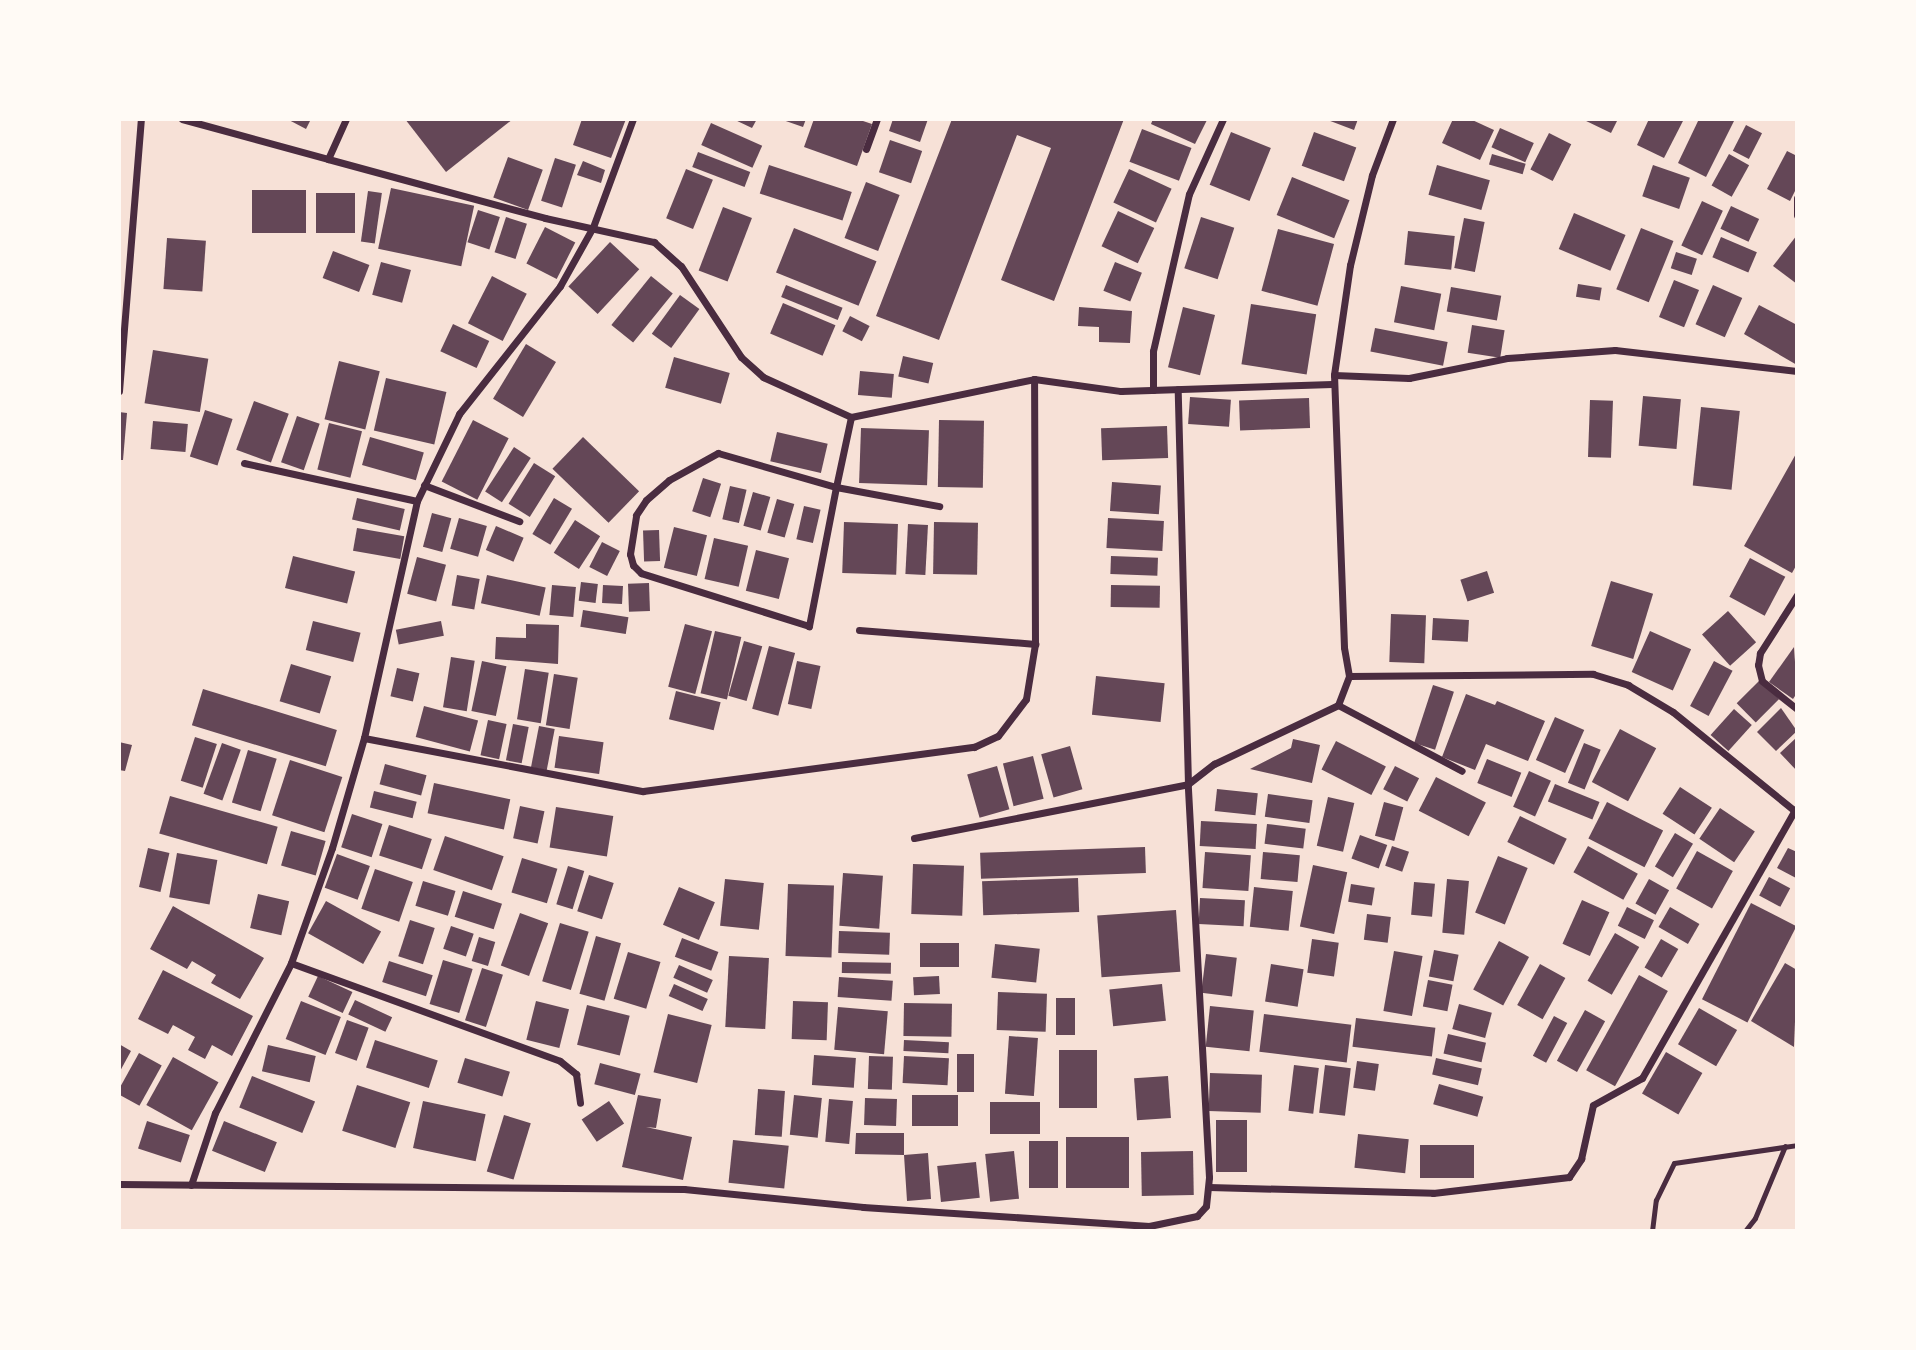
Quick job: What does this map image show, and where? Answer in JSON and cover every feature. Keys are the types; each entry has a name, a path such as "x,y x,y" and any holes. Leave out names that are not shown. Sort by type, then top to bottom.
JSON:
{"street":[{"path":"119,391 141,119"},
{"path":"182,119 593,227 640,236 661,247 681,266 741,356 763,377 850,417 1034,379 1121,391 1333,379 1409,378 1507,358 1615,350 1748,369 1797,370"},
{"path":"328,159 346,119"},
{"path":"191,1185 215,1113 290,963 364,738 417,501 459,414 560,286 593,227 633,119"},
{"path":"866,149 877,119"},
{"path":"1153,390 1153,352 1189,194 1223,119"},
{"path":"914,838 1188,784 1214,764 1338,705 1349,676 1344,647 1333,379 1350,265 1372,176 1393,119"},
{"path":"1797,198 1797,215"},
{"path":"364,738 643,791 974,747 998,736 1026,699 1035,644 1034,379"},
{"path":"119,1184 684,1189 863,1207 1149,1226 1197,1216 1206,1206 1209,1187 1188,784 1178,388"},
{"path":"850,417 836,487 809,626 641,573 633,565 629,554 636,515 646,500 669,480 718,453 836,487 939,506"},
{"path":"244,463 417,501"},
{"path":"424,485 519,521"},
{"path":"1797,595 1760,653 1758,665 1762,681 1797,709"},
{"path":"859,631 1035,644"},
{"path":"1209,1187 1433,1193 1569,1177 1581,1159 1593,1105 1642,1078 1796,811 1673,712 1628,685 1593,674 1349,676"},
{"path":"1338,705 1462,771"},
{"path":"290,963 560,1061 576,1074 580,1103"}],"lane":[{"path":"1652,1231 1656,1200 1674,1163 1797,1145"},
{"path":"1745,1231 1755,1217 1785,1146"}],"building":[{"path":"287,119 311,119 306,129"},
{"path":"405,119 513,119 446,172"},
{"path":"582,119 626,119 611,158 573,145"},
{"path":"733,119 757,119 752,128"},
{"path":"780,119 806,119 803,127"},
{"path":"814,119 857,119 872,124 857,166 804,147"},
{"path":"893,119 928,119 920,142 889,131"},
{"path":"952,119 1124,119 1054,301 1001,280 1051,148 1017,135 939,340 876,316"},
{"path":"1153,119 1207,120 1195,144 1151,124"},
{"path":"1325,119 1358,119 1354,130"},
{"path":"1453,119 1470,119 1494,130 1480,160 1442,143"},
{"path":"1582,119 1618,119 1611,133"},
{"path":"1649,119 1684,119 1664,158 1637,145"},
{"path":"1699,119 1735,119 1706,177 1678,163"},
{"path":"711,123 762,146 752,168 701,145"},
{"path":"1746,125 1762,133 1749,159 1733,151"},
{"path":"1500,128 1534,143 1525,162 1491,147"},
{"path":"1142,129 1191,148 1179,181 1129,162"},
{"path":"1231,132 1271,148 1250,201 1210,185"},
{"path":"1314,132 1356,147 1344,181 1302,166"},
{"path":"1549,133 1571,144 1553,181 1530,170"},
{"path":"890,140 922,151 911,183 879,172"},
{"path":"1787,151 1797,156 1797,187 1790,201 1767,189"},
{"path":"698,152 750,172 745,187 692,167"},
{"path":"1492,154 1526,164 1523,174 1489,165"},
{"path":"1729,154 1749,165 1732,197 1712,185"},
{"path":"508,157 543,170 528,210 493,197"},
{"path":"555,158 576,165 562,208 541,201"},
{"path":"583,161 605,170 601,183 577,175"},
{"path":"769,165 852,192 842,220 760,194"},
{"path":"1437,165 1490,180 1481,210 1428,195"},
{"path":"1653,165 1690,178 1679,209 1642,196"},
{"path":"686,169 713,180 693,229 666,218"},
{"path":"1129,169 1172,189 1156,222 1113,203"},
{"path":"1292,177 1349,200 1334,238 1277,215"},
{"path":"866,182 900,195 878,251 844,238"},
{"path":"391,188 474,206 461,266 378,249"},
{"path":"252,190 306,190 306,233 252,233"},
{"path":"368,191 382,193 375,243 361,242"},
{"path":"316,193 355,193 355,233 316,233"},
{"path":"1702,201 1723,211 1702,255 1681,245"},
{"path":"1731,206 1759,219 1749,242 1720,229"},
{"path":"723,207 752,218 728,282 699,270"},
{"path":"478,210 500,217 489,249 467,242"},
{"path":"1118,211 1154,228 1138,263 1102,246"},
{"path":"1574,213 1626,235 1610,271 1559,249"},
{"path":"506,217 527,224 515,259 495,252"},
{"path":"1201,217 1234,228 1218,279 1184,268"},
{"path":"1464,218 1485,222 1475,272 1454,268"},
{"path":"545,227 575,242 557,279 526,264"},
{"path":"794,228 877,261 859,306 776,273"},
{"path":"1641,228 1673,241 1649,302 1616,289"},
{"path":"1278,229 1334,244 1317,306 1261,291"},
{"path":"1408,231 1455,236 1451,270 1404,265"},
{"path":"1797,235 1797,284 1773,266"},
{"path":"1721,237 1757,252 1748,272 1712,257"},
{"path":"167,238 206,241 202,292 163,289"},
{"path":"610,242 639,269 598,314 568,287"},
{"path":"333,251 369,265 359,292 323,278"},
{"path":"1676,252 1697,259 1692,275 1671,268"},
{"path":"381,262 411,270 402,303 372,295"},
{"path":"1115,262 1142,273 1130,302 1103,291"},
{"path":"492,276 527,294 503,341 468,323"},
{"path":"651,276 673,294 633,343 611,325"},
{"path":"1674,280 1699,290 1684,327 1659,317"},
{"path":"1578,284 1602,288 1600,301 1576,297"},
{"path":"786,285 843,308 838,320 781,297"},
{"path":"1713,285 1742,298 1725,337 1696,324"},
{"path":"1401,286 1441,294 1434,330 1394,322"},
{"path":"1451,287 1501,296 1497,320 1447,312"},
{"path":"680,295 699,309 671,348 652,334"},
{"path":"783,303 835,325 823,356 770,333"},
{"path":"1251,304 1316,314 1307,375 1241,364"},
{"path":"1759,305 1797,325 1797,365 1744,334"},
{"path":"1079,307 1132,311 1130,343 1099,342 1099,327 1078,326"},
{"path":"1183,307 1215,315 1200,375 1168,367"},
{"path":"850,316 870,326 862,341 842,331"},
{"path":"453,324 489,341 477,368 440,351"},
{"path":"1472,325 1505,330 1500,358 1468,353"},
{"path":"1375,328 1448,342 1443,366 1370,352"},
{"path":"526,344 556,362 523,417 493,399"},
{"path":"153,350 208,359 200,412 145,403"},
{"path":"903,356 933,363 928,383 898,376"},
{"path":"674,357 730,373 721,404 665,388"},
{"path":"339,361 380,371 365,429 324,419"},
{"path":"860,371 894,374 892,398 858,395"},
{"path":"386,378 446,392 434,445 374,431"},
{"path":"1643,396 1681,399 1676,449 1639,446"},
{"path":"1190,397 1231,400 1229,427 1188,424"},
{"path":"1309,398 1310,428 1240,430 1239,400"},
{"path":"1590,400 1613,401 1611,458 1588,457"},
{"path":"254,401 289,414 271,463 236,450"},
{"path":"1701,407 1740,411 1732,490 1693,486"},
{"path":"205,410 233,419 217,466 190,457"},
{"path":"119,412 127,413 123,460 119,460"},
{"path":"297,416 320,424 304,470 281,462"},
{"path":"473,420 509,438 477,500 442,481"},
{"path":"939,420 984,421 983,488 938,487"},
{"path":"153,421 188,424 185,452 151,449"},
{"path":"329,423 362,431 350,478 317,470"},
{"path":"1167,426 1168,458 1102,460 1101,428"},
{"path":"861,428 929,430 927,485 859,483"},
{"path":"777,432 828,444 821,473 770,461"},
{"path":"370,437 424,452 416,480 362,465"},
{"path":"583,437 639,491 609,523 552,469"},
{"path":"514,447 531,458 502,502 485,491"},
{"path":"1797,452 1797,564 1792,573 1744,546"},
{"path":"534,463 555,476 530,517 509,504"},
{"path":"703,478 721,484 710,517 692,511"},
{"path":"1112,482 1161,485 1159,514 1110,511"},
{"path":"730,486 747,490 739,523 722,519"},
{"path":"753,492 770,497 761,531 743,526"},
{"path":"357,498 405,509 400,530 352,519"},
{"path":"554,498 572,509 550,545 532,534"},
{"path":"777,499 794,504 785,538 767,533"},
{"path":"804,506 821,510 813,543 796,539"},
{"path":"432,513 451,518 442,552 423,547"},
{"path":"459,518 487,526 478,557 450,549"},
{"path":"1108,518 1164,521 1162,551 1106,548"},
{"path":"575,520 600,536 579,569 554,553"},
{"path":"844,522 898,524 896,575 842,573"},
{"path":"934,522 978,523 977,575 933,574"},
{"path":"908,524 928,525 925,575 905,574"},
{"path":"496,526 524,538 513,562 486,550"},
{"path":"674,527 707,535 697,576 664,568"},
{"path":"357,528 404,536 400,559 353,551"},
{"path":"659,530 660,561 644,562 643,531"},
{"path":"714,538 748,546 739,587 705,579"},
{"path":"602,542 620,551 607,576 589,567"},
{"path":"756,550 789,558 779,599 746,591"},
{"path":"293,556 355,571 347,604 285,588"},
{"path":"1111,556 1158,558 1157,576 1110,574"},
{"path":"417,557 446,565 436,601 407,594"},
{"path":"1750,558 1785,577 1765,616 1729,597"},
{"path":"1487,571 1494,593 1467,602 1460,580"},
{"path":"457,575 480,579 474,610 452,606"},
{"path":"487,575 546,587 540,616 481,603"},
{"path":"1611,581 1653,594 1633,659 1591,646"},
{"path":"581,582 598,584 596,603 579,601"},
{"path":"649,583 650,611 629,612 628,584"},
{"path":"552,585 576,587 573,617 549,615"},
{"path":"603,585 623,586 622,604 602,603"},
{"path":"1111,585 1160,586 1160,608 1111,607"},
{"path":"583,610 628,617 626,634 580,627"},
{"path":"1728,611 1756,642 1730,666 1702,634"},
{"path":"1391,614 1426,615 1424,663 1389,662"},
{"path":"1433,618 1469,620 1468,642 1432,640"},
{"path":"313,621 361,633 353,662 306,650"},
{"path":"441,621 444,636 399,645 396,630"},
{"path":"526,624 559,625 558,664 495,659 496,637 526,638"},
{"path":"685,624 712,631 695,694 668,687"},
{"path":"715,631 741,637 727,699 701,693"},
{"path":"1650,631 1691,649 1673,690 1632,672"},
{"path":"744,641 762,646 747,701 728,696"},
{"path":"769,646 795,653 778,716 752,709"},
{"path":"1794,647 1797,693 1793,699 1769,682"},
{"path":"451,657 475,661 467,711 443,707"},
{"path":"482,661 506,666 496,716 471,711"},
{"path":"797,661 820,666 811,709 788,704"},
{"path":"1714,661 1733,671 1709,716 1690,706"},
{"path":"291,664 331,676 320,714 280,701"},
{"path":"397,668 419,673 413,701 390,696"},
{"path":"525,669 549,673 541,723 517,719"},
{"path":"554,674 578,678 570,729 546,725"},
{"path":"1096,676 1165,683 1161,722 1092,715"},
{"path":"1760,680 1779,699 1756,722 1737,703"},
{"path":"1433,685 1454,692 1435,750 1414,743"},
{"path":"203,689 337,730 326,766 192,725"},
{"path":"676,691 721,702 714,730 669,719"},
{"path":"1466,694 1495,705 1497,701 1545,721 1528,761 1486,744 1475,770 1442,757"},
{"path":"424,706 478,720 470,751 416,737"},
{"path":"1781,708 1797,731 1776,751 1757,732"},
{"path":"1734,709 1752,725 1728,751 1711,735"},
{"path":"1555,717 1584,730 1565,773 1536,760"},
{"path":"488,720 507,724 499,759 481,755"},
{"path":"513,724 529,727 522,763 506,760"},
{"path":"539,726 555,729 547,770 531,767"},
{"path":"1620,729 1656,748 1628,801 1592,782"},
{"path":"559,736 604,742 599,774 555,768"},
{"path":"195,737 217,744 203,788 181,781"},
{"path":"1797,737 1797,771 1780,753"},
{"path":"1293,739 1320,745 1312,783 1250,769 1291,748"},
{"path":"1336,741 1386,766 1371,795 1321,770"},
{"path":"119,742 132,745 125,771 119,770"},
{"path":"222,743 241,750 222,801 204,794"},
{"path":"1584,743 1601,750 1585,790 1568,783"},
{"path":"1070,746 1082,789 1054,798 1041,754"},
{"path":"248,750 277,759 261,811 232,803"},
{"path":"1033,756 1044,799 1014,806 1003,763"},
{"path":"1487,759 1521,773 1512,797 1477,783"},
{"path":"290,760 342,777 324,832 272,815"},
{"path":"385,764 427,775 421,795 380,784"},
{"path":"997,766 1009,809 980,818 967,775"},
{"path":"1395,766 1419,778 1407,801 1383,789"},
{"path":"1529,771 1551,781 1535,816 1513,807"},
{"path":"1436,777 1486,802 1469,836 1419,811"},
{"path":"434,783 510,799 504,830 428,813"},
{"path":"1555,784 1600,802 1592,820 1548,802"},
{"path":"1680,787 1712,808 1694,835 1663,814"},
{"path":"1217,789 1258,793 1255,815 1215,811"},
{"path":"374,791 417,802 413,818 370,807"},
{"path":"1268,794 1313,800 1309,823 1265,817"},
{"path":"170,796 278,827 267,864 159,833"},
{"path":"1328,797 1354,803 1343,852 1317,846"},
{"path":"1384,802 1403,807 1394,841 1375,836"},
{"path":"1607,802 1663,831 1645,867 1588,839"},
{"path":"520,806 544,811 538,843 513,838"},
{"path":"556,807 613,816 607,857 550,847"},
{"path":"1720,808 1755,831 1734,862 1699,839"},
{"path":"352,814 382,824 372,857 341,847"},
{"path":"1520,816 1567,839 1554,865 1507,842"},
{"path":"1201,821 1257,824 1256,849 1200,846"},
{"path":"1267,824 1306,829 1303,849 1265,844"},
{"path":"389,825 432,839 422,869 379,855"},
{"path":"291,831 326,841 316,876 281,866"},
{"path":"1675,833 1693,844 1673,877 1655,866"},
{"path":"1360,835 1387,845 1379,868 1351,858"},
{"path":"445,836 504,856 492,890 433,870"},
{"path":"1392,846 1409,852 1402,872 1385,866"},
{"path":"1588,846 1638,874 1623,900 1573,872"},
{"path":"1145,847 1146,873 981,879 980,853"},
{"path":"148,848 169,853 160,892 139,887"},
{"path":"1788,848 1797,852 1796,878 1777,868"},
{"path":"1697,851 1733,871 1712,908 1676,889"},
{"path":"1205,852 1251,855 1248,891 1202,888"},
{"path":"1263,852 1300,855 1298,882 1261,879"},
{"path":"177,853 217,860 210,904 169,897"},
{"path":"337,854 370,866 358,900 325,888"},
{"path":"1498,856 1528,868 1505,925 1475,913"},
{"path":"522,858 557,869 547,903 511,892"},
{"path":"913,864 964,866 962,916 911,914"},
{"path":"1313,865 1347,872 1334,934 1300,927"},
{"path":"568,866 584,871 573,909 556,904"},
{"path":"375,869 413,882 399,922 361,909"},
{"path":"843,873 883,876 879,929 839,926"},
{"path":"589,875 614,883 602,919 577,911"},
{"path":"1769,877 1790,888 1780,907 1759,896"},
{"path":"1078,878 1079,912 983,915 982,881"},
{"path":"725,879 764,883 759,930 720,926"},
{"path":"1447,879 1469,881 1464,935 1442,933"},
{"path":"1649,879 1669,890 1656,915 1635,903"},
{"path":"423,881 456,891 448,916 415,906"},
{"path":"1414,882 1435,884 1432,917 1411,915"},
{"path":"788,884 834,886 831,958 785,956"},
{"path":"1351,884 1375,888 1372,906 1348,902"},
{"path":"679,887 715,902 699,940 663,925"},
{"path":"1254,887 1293,891 1289,931 1250,927"},
{"path":"463,891 502,904 494,929 455,917"},
{"path":"258,894 289,901 281,935 250,928"},
{"path":"1200,898 1245,900 1244,926 1199,924"},
{"path":"1582,900 1609,912 1590,956 1562,944"},
{"path":"326,901 381,932 363,964 308,933"},
{"path":"1751,903 1796,926 1747,1022 1702,999"},
{"path":"173,906 264,958 240,999 211,983 216,975 192,961 187,969 150,949"},
{"path":"1627,907 1654,920 1645,939 1618,926"},
{"path":"1670,907 1699,924 1688,944 1658,927"},
{"path":"1176,910 1180,972 1102,977 1097,916"},
{"path":"520,913 548,923 529,976 501,966"},
{"path":"1367,914 1391,917 1388,943 1364,940"},
{"path":"410,920 435,928 423,964 398,956"},
{"path":"560,923 589,932 571,990 542,981"},
{"path":"451,926 474,934 466,957 443,949"},
{"path":"839,931 890,933 889,955 838,953"},
{"path":"1615,933 1639,947 1612,995 1588,981"},
{"path":"596,936 621,943 604,1001 579,994"},
{"path":"479,937 495,942 488,966 472,961"},
{"path":"682,938 718,952 711,971 675,957"},
{"path":"1312,939 1339,943 1334,976 1307,973"},
{"path":"1661,939 1678,949 1662,978 1644,968"},
{"path":"1499,941 1529,957 1503,1006 1473,990"},
{"path":"920,943 959,943 959,967 920,967"},
{"path":"995,944 1040,949 1036,983 991,978"},
{"path":"1434,950 1459,955 1453,981 1429,977"},
{"path":"1394,951 1423,956 1412,1016 1383,1011"},
{"path":"628,952 661,962 646,1009 614,999"},
{"path":"1206,954 1237,958 1232,996 1201,993"},
{"path":"729,956 769,958 765,1029 725,1027"},
{"path":"443,960 473,969 459,1013 430,1004"},
{"path":"389,961 433,975 426,996 382,982"},
{"path":"842,962 891,963 891,974 842,973"},
{"path":"1785,963 1797,970 1794,1047 1751,1021"},
{"path":"1271,964 1304,969 1298,1007 1265,1002"},
{"path":"1540,964 1565,978 1543,1019 1517,1005"},
{"path":"679,965 713,980 707,993 673,978"},
{"path":"482,968 503,975 486,1027 465,1020"},
{"path":"163,970 253,1016 232,1056 212,1045 205,1059 188,1050 195,1037 173,1025 168,1034 138,1019"},
{"path":"1639,975 1668,991 1615,1086 1586,1070"},
{"path":"318,976 352,992 343,1013 308,997"},
{"path":"939,976 940,994 914,995 913,977"},
{"path":"839,977 893,981 891,1001 838,997"},
{"path":"1428,980 1453,985 1447,1011 1423,1007"},
{"path":"674,984 708,999 703,1011 669,996"},
{"path":"1162,984 1166,1021 1113,1026 1109,990"},
{"path":"998,992 1047,994 1046,1032 997,1030"},
{"path":"1056,998 1075,998 1075,1035 1056,1035"},
{"path":"355,1000 392,1017 385,1032 348,1015"},
{"path":"301,1001 341,1017 326,1055 286,1039"},
{"path":"536,1001 569,1009 559,1048 526,1040"},
{"path":"793,1001 828,1002 827,1040 792,1039"},
{"path":"904,1003 952,1004 951,1037 903,1036"},
{"path":"1459,1004 1492,1013 1485,1038 1452,1029"},
{"path":"587,1005 630,1016 620,1055 577,1045"},
{"path":"1210,1006 1254,1011 1249,1051 1206,1047"},
{"path":"838,1007 888,1011 884,1054 834,1050"},
{"path":"1699,1008 1737,1030 1716,1066 1678,1044"},
{"path":"1585,1010 1605,1021 1577,1072 1557,1061"},
{"path":"668,1014 712,1025 697,1083 653,1072"},
{"path":"1264,1014 1351,1025 1347,1062 1259,1052"},
{"path":"1554,1016 1567,1023 1546,1063 1533,1056"},
{"path":"1356,1018 1435,1028 1432,1057 1352,1047"},
{"path":"347,1020 369,1028 357,1061 335,1053"},
{"path":"1448,1034 1486,1043 1482,1062 1444,1053"},
{"path":"1009,1036 1038,1038 1034,1096 1005,1094"},
{"path":"375,1040 438,1060 429,1088 366,1068"},
{"path":"904,1040 949,1042 948,1053 903,1051"},
{"path":"119,1044 131,1051 119,1073"},
{"path":"268,1045 316,1056 310,1082 262,1071"},
{"path":"1059,1050 1097,1050 1097,1108 1059,1108"},
{"path":"1666,1052 1702,1073 1678,1115 1642,1094"},
{"path":"139,1053 162,1066 139,1106 119,1095 119,1089"},
{"path":"957,1054 974,1054 974,1092 957,1092"},
{"path":"814,1055 856,1058 854,1088 812,1085"},
{"path":"869,1056 893,1057 892,1090 868,1089"},
{"path":"904,1056 949,1058 948,1085 903,1083"},
{"path":"173,1057 218,1082 192,1130 146,1105"},
{"path":"465,1058 510,1072 502,1097 457,1083"},
{"path":"1436,1058 1482,1069 1478,1085 1432,1075"},
{"path":"1357,1061 1379,1064 1375,1091 1353,1088"},
{"path":"600,1063 641,1074 635,1095 594,1084"},
{"path":"1294,1065 1319,1068 1313,1114 1288,1111"},
{"path":"1325,1065 1351,1068 1345,1116 1319,1113"},
{"path":"1210,1073 1262,1075 1261,1113 1209,1111"},
{"path":"252,1076 315,1101 302,1133 239,1108"},
{"path":"1168,1076 1171,1118 1137,1120 1134,1078"},
{"path":"1439,1084 1483,1097 1477,1117 1433,1104"},
{"path":"357,1085 410,1102 395,1148 342,1131"},
{"path":"758,1089 785,1091 782,1137 755,1135"},
{"path":"638,1095 661,1099 656,1128 646,1127 692,1137 683,1180 622,1167"},
{"path":"794,1095 822,1098 818,1138 790,1135"},
{"path":"912,1095 958,1095 958,1126 912,1126"},
{"path":"865,1098 897,1099 896,1126 864,1125"},
{"path":"829,1099 853,1101 849,1144 825,1142"},
{"path":"423,1101 486,1114 476,1161 413,1148"},
{"path":"609,1101 624,1123 597,1142 582,1119"},
{"path":"990,1102 1040,1102 1040,1134 990,1134"},
{"path":"504,1115 531,1123 514,1180 487,1171"},
{"path":"1216,1120 1247,1120 1247,1172 1216,1172"},
{"path":"147,1121 190,1135 181,1162 138,1149"},
{"path":"224,1121 277,1142 265,1172 212,1151"},
{"path":"856,1133 904,1133 904,1155 855,1154"},
{"path":"1358,1134 1409,1139 1405,1173 1354,1168"},
{"path":"1066,1137 1129,1137 1129,1188 1066,1188"},
{"path":"733,1140 789,1146 784,1189 729,1183"},
{"path":"1029,1141 1058,1141 1058,1188 1029,1188"},
{"path":"1420,1145 1474,1145 1474,1178 1420,1178"},
{"path":"1014,1151 1019,1199 990,1202 985,1154"},
{"path":"1193,1151 1194,1195 1142,1196 1141,1152"},
{"path":"928,1153 931,1199 907,1201 904,1155"},
{"path":"976,1162 980,1198 941,1202 937,1166"}]}
